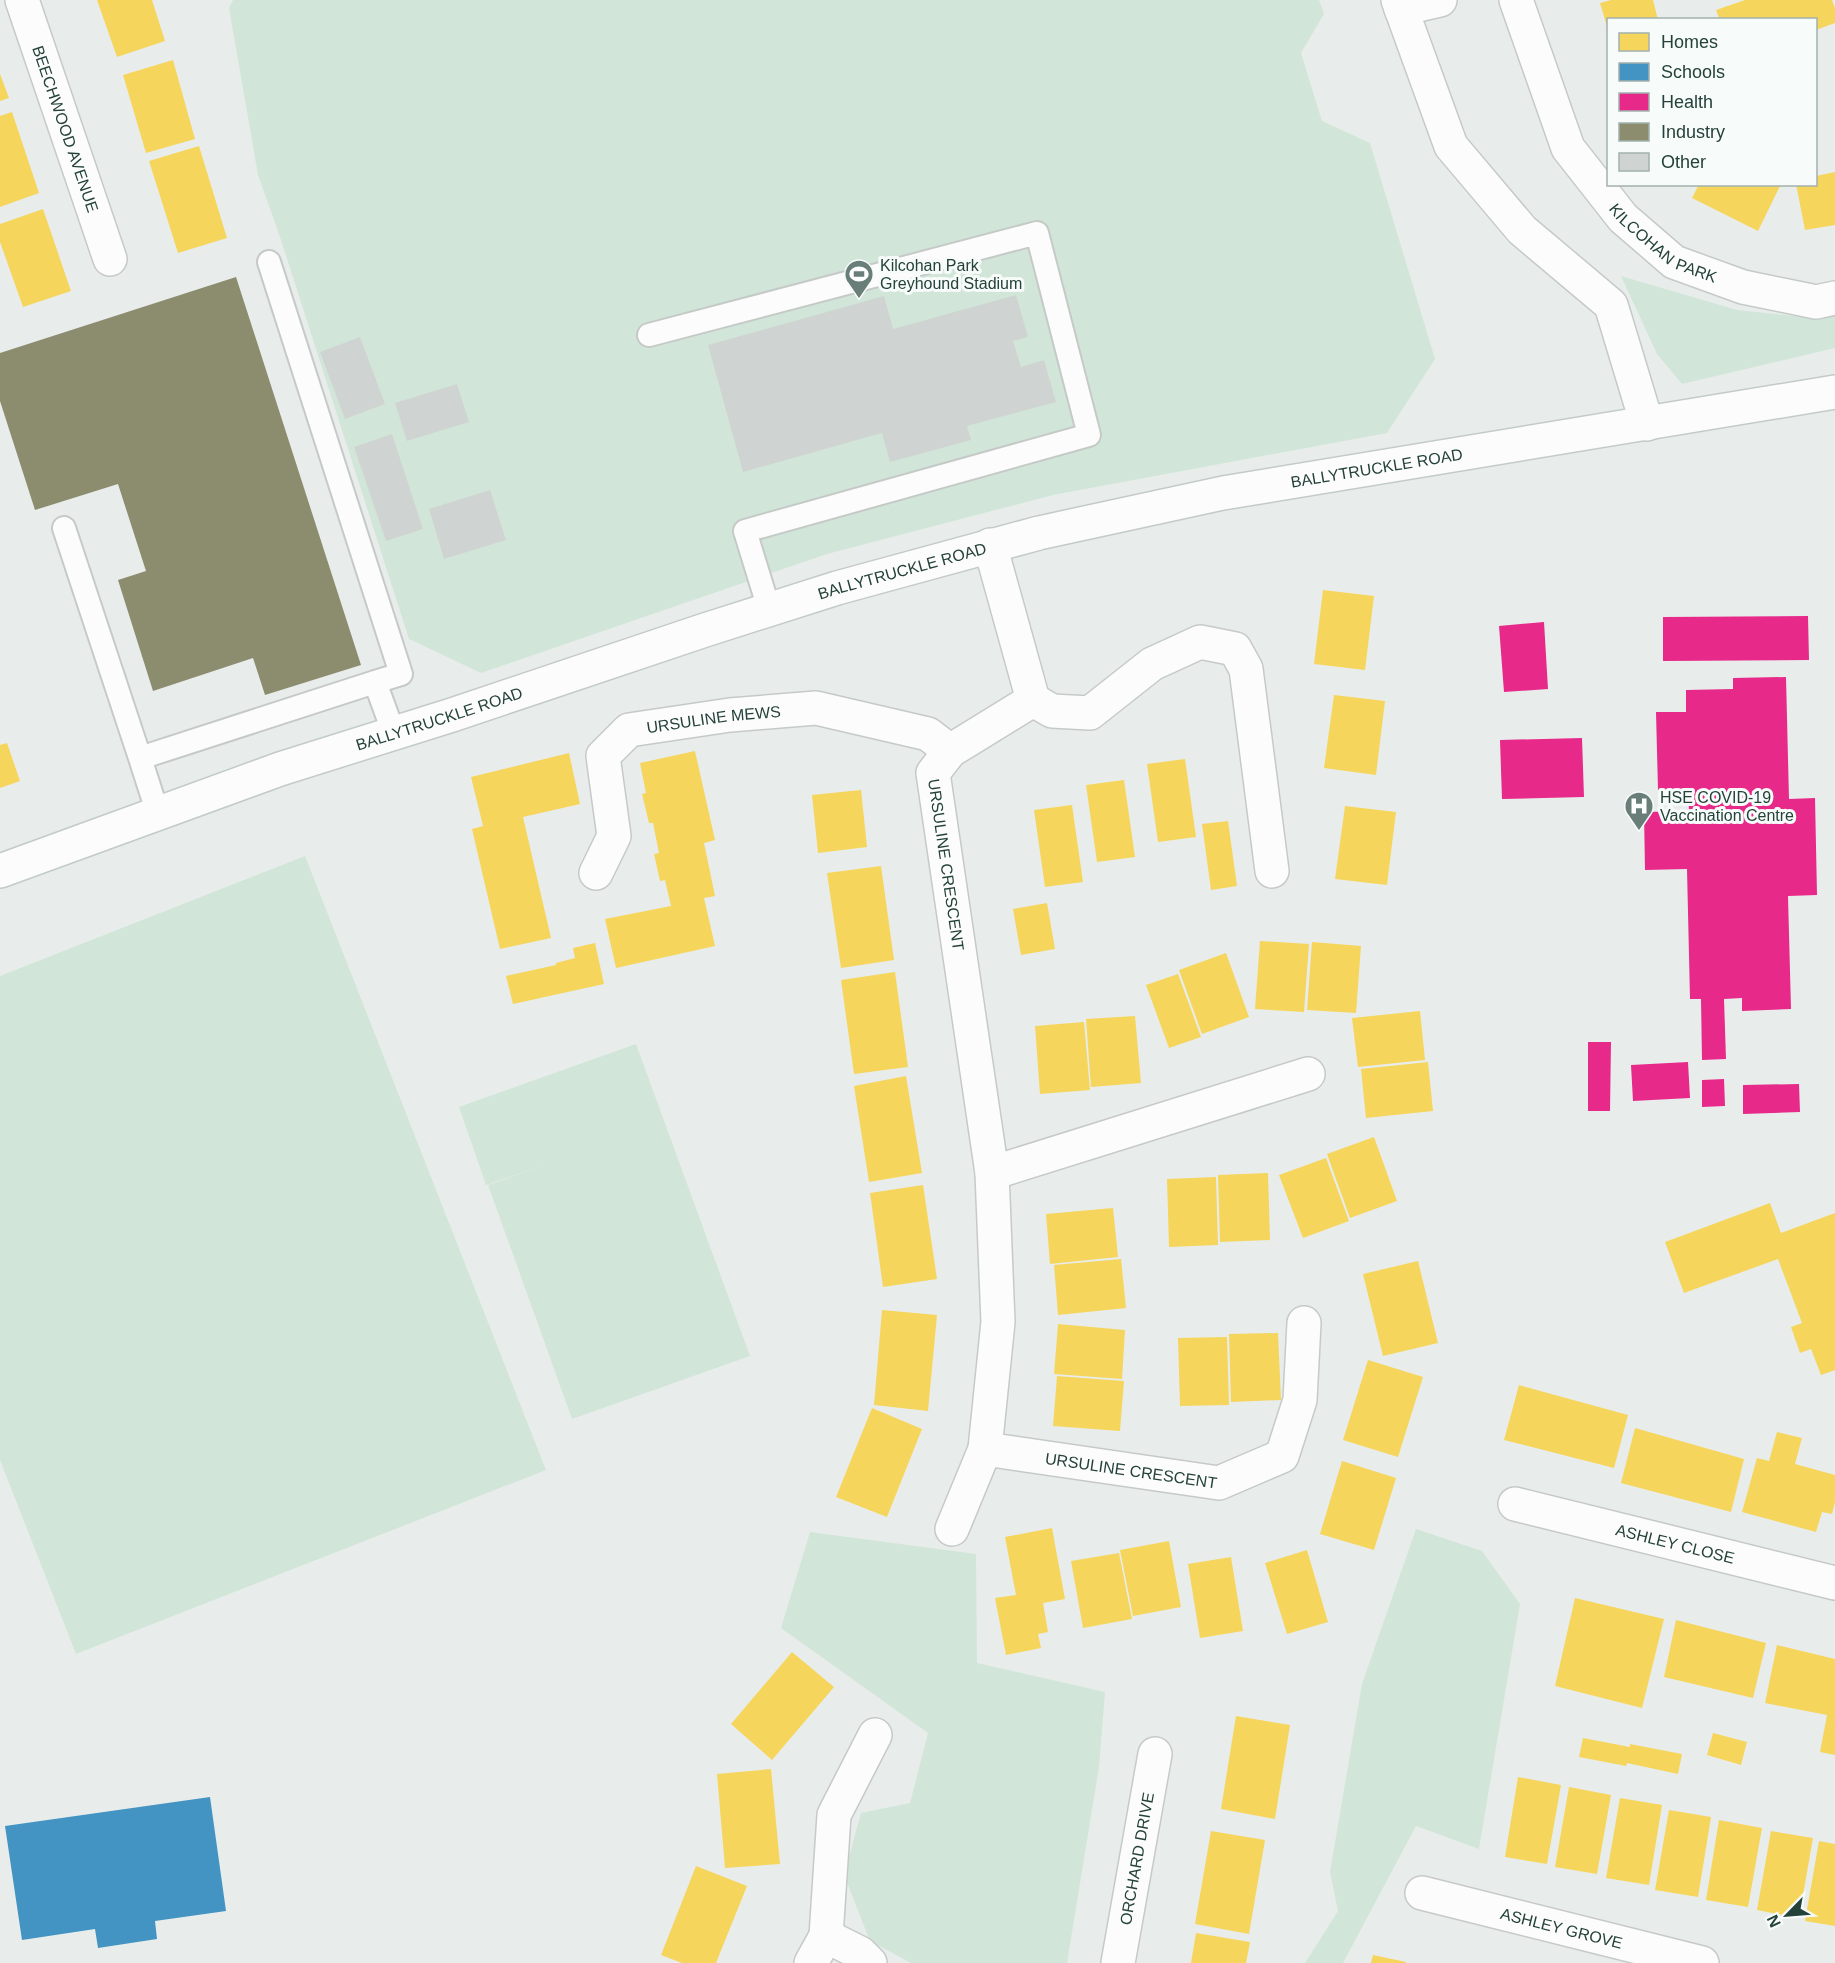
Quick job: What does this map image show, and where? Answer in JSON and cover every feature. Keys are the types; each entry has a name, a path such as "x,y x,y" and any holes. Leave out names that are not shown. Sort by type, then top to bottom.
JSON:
{"street":[{"name":"BEECHWOOD AVENUE","path":"22,0 110,259"},
{"path":"1440,0 1400,5 1451,146 1522,230 1611,305 1647,424"},
{"name":"KILCOHAN PARK","path":"1516,0 1568,148 1623,218 1674,262 1743,287 1816,302 1835,298"},
{"name":"BALLYTRUCKLE ROAD","path":"0,871 280,769 393,734 769,609 990,545 1129,512 1223,493 1835,392"},
{"path":"990,545 1033,700 1052,711 1090,713 1152,664 1200,642 1235,649 1246,669 1272,871"},
{"name":"URSULINE CRESCENT","path":"952,1529 984,1449 998,1322 992,1173 933,773 950,751 1033,700"},
{"name":"URSULINE MEWS","path":"596,873 614,836 603,756 629,730 730,715 816,708 928,734 950,751"},
{"path":"992,1173 1308,1074"},
{"name":"URSULINE CRESCENT","path":"984,1449 1219,1483 1282,1456 1299,1400 1304,1323"},
{"name":"ASHLEY CLOSE","path":"1515,1504 1835,1582"},
{"path":"870,1963 860,1953 819,1949 834,1815 875,1734"},
{"name":"ORCHARD DRIVE","path":"1118,1963 1155,1754"},
{"name":"ASHLEY GROVE","path":"1422,1893 1702,1963"}],"lane":[{"path":"649,336 1038,233 1089,435 745,531 769,609"},
{"path":"140,759 401,674 269,262"},
{"path":"64,528 158,814"},
{"path":"375,682 393,734"}],"green space":[{"name":"Kilcohan Park Greyhound Stadium","path":"233,0 1319,0 1324,14 1301,53 1322,121 1370,143 1435,359 1387,433 1053,495 827,554 481,673 409,639 258,175 229,8"},
{"path":"1621,276 1737,310 1813,318 1835,312 1835,348 1682,384 1657,354"},
{"path":"305,856 546,1470 76,1654 0,1460 0,976"},
{"path":"636,1044 750,1356 572,1419 488,1185 547,1164 486,1185 459,1107"},
{"path":"1416,1529 1482,1551 1520,1604 1479,1849 1416,1826 1343,1963 1305,1963 1338,1911 1330,1872 1362,1684"},
{"path":"810,1532 976,1554 977,1663 1105,1692 1099,1767 1067,1963 911,1963 870,1941 844,1875 861,1813 910,1803 928,1733 781,1628"}],"building: Homes":[{"path":"97,0 152,0 165,41 117,57"},
{"path":"1611,0 1653,0 1658,18 1607,18 1607,27 1600,3"},
{"path":"1745,0 1832,0 1835,8 1835,23 1817,30 1817,18 1719,18 1716,10"},
{"path":"173,60 195,139 146,153 123,75"},
{"path":"0,74 9,98 0,101"},
{"path":"12,112 39,193 0,207 0,116"},
{"path":"199,146 227,238 178,253 149,161"},
{"path":"1835,172 1835,225 1805,230 1796,186 1817,186 1817,176"},
{"path":"1698,186 1780,186 1758,231 1692,198"},
{"path":"43,209 71,291 23,307 0,242 0,224"},
{"path":"1323,590 1374,596 1365,670 1314,664"},
{"path":"1334,695 1385,701 1376,775 1324,768"},
{"path":"7,743 20,781 0,788 0,745"},
{"path":"695,751 715,840 704,843 715,896 704,898 715,946 616,968 605,919 671,906 665,880 660,881 654,854 659,853 653,823 649,823 642,794 646,793 640,763"},
{"path":"569,753 580,804 523,817 551,938 500,949 472,829 483,826 471,777"},
{"path":"1185,759 1196,837 1158,842 1147,764"},
{"path":"1124,780 1135,857 1097,862 1086,785"},
{"path":"861,790 867,847 818,853 812,795"},
{"path":"1072,805 1083,882 1045,887 1034,810"},
{"path":"1345,806 1396,812 1387,885 1335,879"},
{"path":"1228,821 1237,886 1211,890 1202,824"},
{"path":"881,866 894,960 841,968 827,873"},
{"path":"1047,903 1055,949 1021,955 1013,909"},
{"path":"1260,941 1309,944 1304,1012 1255,1009"},
{"path":"1312,942 1361,946 1356,1013 1307,1010"},
{"path":"595,943 604,984 513,1004 506,976 556,965 556,963 575,958 573,948"},
{"path":"1226,953 1249,1017 1202,1034 1179,970"},
{"path":"895,972 908,1067 854,1074 841,980"},
{"path":"1178,974 1201,1037 1169,1048 1146,985"},
{"path":"1420,1011 1425,1060 1358,1067 1352,1018"},
{"path":"1135,1016 1141,1083 1091,1087 1086,1019"},
{"path":"1084,1022 1090,1090 1040,1094 1035,1026"},
{"path":"1428,1062 1433,1111 1366,1118 1361,1069"},
{"path":"906,1076 922,1173 869,1182 854,1086"},
{"path":"1374,1137 1397,1201 1350,1218 1327,1154"},
{"path":"1326,1158 1349,1221 1303,1238 1279,1175"},
{"path":"1268,1173 1270,1240 1220,1242 1218,1175"},
{"path":"1216,1177 1218,1245 1169,1247 1167,1179"},
{"path":"923,1185 937,1279 883,1287 870,1193"},
{"path":"1770,1203 1781,1233 1835,1213 1835,1370 1821,1375 1811,1349 1800,1353 1791,1327 1802,1323 1778,1259 1684,1293 1665,1242"},
{"path":"1113,1208 1118,1257 1050,1264 1046,1214"},
{"path":"1121,1259 1126,1308 1058,1315 1054,1265"},
{"path":"1418,1261 1438,1343 1383,1356 1363,1274"},
{"path":"882,1310 937,1315 928,1411 874,1405"},
{"path":"1058,1324 1125,1330 1122,1379 1054,1374"},
{"path":"1278,1333 1281,1400 1231,1402 1229,1334"},
{"path":"1227,1337 1229,1405 1180,1406 1178,1338"},
{"path":"1368,1360 1423,1377 1398,1457 1343,1440"},
{"path":"1057,1376 1124,1381 1120,1431 1053,1426"},
{"path":"1519,1385 1628,1415 1614,1468 1504,1440"},
{"path":"872,1408 922,1429 887,1517 836,1497"},
{"path":"1635,1428 1744,1459 1731,1512 1621,1483"},
{"path":"1777,1432 1802,1438 1795,1464 1835,1475 1835,1502 1832,1514 1822,1512 1816,1532 1742,1512 1757,1458 1769,1461"},
{"path":"1342,1461 1396,1478 1374,1550 1320,1534"},
{"path":"1052,1528 1065,1599 1043,1603 1048,1632 1038,1634 1041,1648 1006,1655 995,1598 1016,1595 1005,1537"},
{"path":"1169,1541 1181,1607 1133,1616 1120,1550"},
{"path":"1307,1550 1328,1622 1287,1634 1265,1563"},
{"path":"1119,1553 1132,1619 1083,1628 1071,1561"},
{"path":"1231,1557 1243,1631 1200,1638 1188,1564"},
{"path":"1575,1598 1664,1619 1642,1708 1555,1686"},
{"path":"1676,1620 1766,1643 1753,1698 1664,1677"},
{"path":"1777,1645 1835,1659 1835,1755 1820,1752 1827,1715 1765,1703"},
{"path":"792,1652 834,1687 772,1760 731,1724"},
{"path":"1236,1716 1290,1725 1275,1819 1221,1809"},
{"path":"1713,1733 1747,1742 1741,1765 1707,1755"},
{"path":"1583,1738 1682,1754 1678,1774 1627,1763 1626,1766 1579,1757"},
{"path":"771,1769 780,1864 725,1868 717,1774"},
{"path":"1518,1777 1561,1785 1547,1864 1505,1857"},
{"path":"1569,1787 1611,1795 1597,1874 1555,1867"},
{"path":"1620,1798 1662,1805 1649,1885 1606,1878"},
{"path":"1669,1810 1711,1817 1698,1897 1655,1890"},
{"path":"1719,1820 1762,1828 1748,1907 1706,1900"},
{"path":"1211,1831 1265,1840 1249,1934 1195,1924"},
{"path":"1771,1831 1813,1838 1799,1918 1757,1910"},
{"path":"1819,1841 1835,1844 1835,1926 1805,1921"},
{"path":"696,1866 747,1886 716,1963 682,1963 661,1955"},
{"path":"1196,1933 1250,1942 1246,1963 1191,1963"},
{"path":"1373,1955 1406,1962 1406,1963 1371,1963"}],"building: Schools":[{"path":"210,1797 226,1911 155,1921 157,1939 98,1948 95,1929 22,1940 5,1826"}],"building: Health":[{"path":"1808,616 1809,660 1663,661 1663,617"},
{"path":"1544,622 1548,689 1504,692 1499,626"},
{"path":"1786,677 1789,799 1815,798 1817,895 1788,896 1791,1009 1742,1011 1742,998 1724,999 1726,1059 1702,1060 1701,999 1690,999 1687,869 1645,870 1644,812 1689,811 1688,789 1658,790 1656,712 1686,712 1686,690 1733,689 1733,678"},
{"path":"1582,738 1584,797 1502,799 1500,740"},
{"path":"1588,1042 1611,1042 1610,1111 1588,1111"},
{"path":"1688,1062 1690,1098 1633,1101 1631,1065"},
{"path":"1724,1079 1725,1106 1702,1107 1702,1080"},
{"path":"1799,1084 1800,1112 1743,1114 1743,1085"}],"building: Industry":[{"path":"236,277 361,665 265,695 253,658 153,691 118,580 146,571 118,484 35,510 0,401 0,353"}],"building: Other":[{"path":"1016,295 1028,337 1013,341 1021,367 1044,360 1056,402 967,426 971,440 890,462 882,433 743,472 708,345 884,296 893,329"},
{"path":"360,337 385,404 345,419 320,352"},
{"path":"457,384 469,422 407,441 395,403"},
{"path":"392,434 423,529 386,541 354,447"},
{"path":"490,490 506,540 444,559 429,509"}],"place":[{"name":"Kilcohan Park Greyhound Stadium","path":"859,300"},
{"name":"HSE COVID-19 Vaccination Centre","path":"1639,832"}]}
